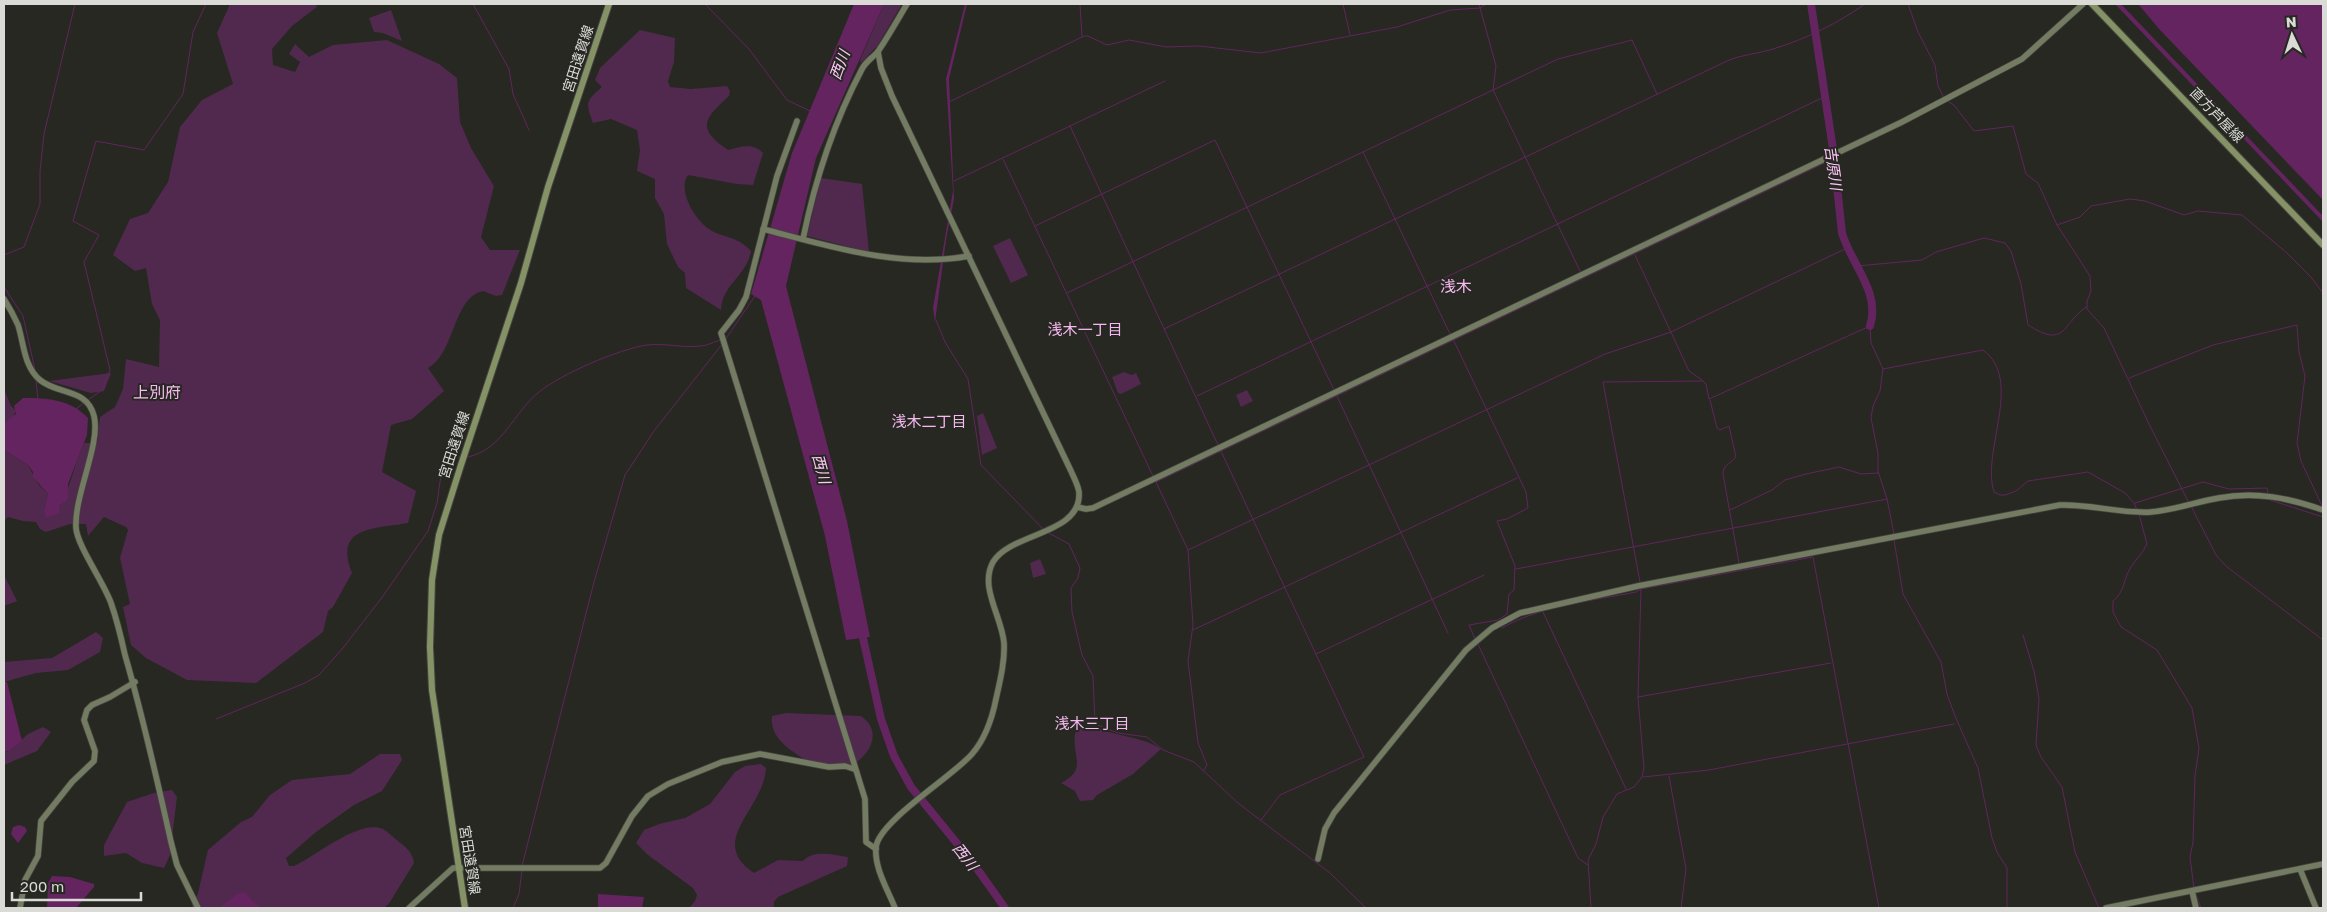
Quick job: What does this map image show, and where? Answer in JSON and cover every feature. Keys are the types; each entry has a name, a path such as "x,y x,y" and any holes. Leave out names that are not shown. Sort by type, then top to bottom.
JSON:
{"main road":[{"name":"宮田遠賀線","path":"465,908 432,682 430,612 432,580 439,535 521,284 551,178 609,4"},
{"name":"直方芦屋線","path":"2092,4 2323,245"}],"street":[{"path":"800,238 823,160 840,116 862,68 868,59 878,52 907,4"},
{"path":"1077,507 1093,508 1787,178 1941,102 2022,59 2083,4"},
{"path":"878,52 880,68 892,96 1071,471 1079,492 1076,511 1062,522 998,555 989,572 989,590 1002,629 1004,650 992,719 974,752 938,785 882,831 876,849 880,872 895,908"},
{"path":"797,122 777,176 766,229 746,297 739,310 721,333 774,511 817,641 864,799 866,842 876,849"},
{"path":"766,229 858,253 942,261 969,256"},
{"path":"4,299 13,313 28,364 33,374 49,386 78,394 90,408 94,417 92,449 80,489 76,528 79,540 111,604 135,682 170,842 184,882 198,908"},
{"path":"1318,860 1325,829 1334,813 1446,674 1466,650 1492,628 1520,613 1638,586 2060,505 2150,512 2219,498 2248,495 2289,499 2323,510"},
{"path":"20,908 25,880 38,856 41,821 72,782 94,761 96,751 84,720 86,710 92,705 110,697 123,687 135,682"},
{"path":"409,908 452,868 600,868 606,863 639,805 648,796 668,784 722,762 756,754 770,754 829,767 846,766 854,769"},
{"path":"2106,908 2323,864"},
{"path":"2300,869 2316,908"},
{"path":"2192,891 2196,908"}],"shaded area":[{"path":"230,4 311,4 318,6 292,26 272,49 273,65 295,72 300,62 289,54 295,44 309,57 333,45 387,40 439,64 457,78 460,122 471,148 494,186 481,237 490,250 520,250 502,295 496,296 483,291 473,295 460,314 444,351 437,361 428,368 444,391 412,419 391,425 382,472 416,491 408,523 371,529 353,538 348,546 348,558 352,573 333,607 328,611 323,632 256,683 187,680 146,658 131,645 123,607 130,604 120,558 128,530 126,527 104,517 88,536 86,524 70,524 46,532 40,529 36,522 8,517 4,521 4,450 28,465 38,484 48,494 44,510 58,507 65,496 84,443 97,443 100,417 115,407 123,389 126,359 159,367 160,320 152,304 146,268 135,271 113,255 130,219 148,213 168,182 180,127 202,100 233,84 217,33"},
{"path":"884,4 902,4 878,45 861,63 860,60"},
{"path":"391,10 402,41 383,33 374,32 369,18"},
{"path":"640,30 675,38 674,62 668,81 670,87 691,89 727,86 730,91 729,96 709,117 707,123 707,129 718,142 728,150 751,146 763,153 753,185 688,175 685,181 686,196 698,219 709,229 740,242 751,251 745,267 726,293 722,301 721,310 686,288 685,273 678,267 667,244 664,214 655,198 655,179 637,171 640,150 637,130 611,119 593,123 589,110 588,102 602,87 595,80 600,68"},
{"path":"821,178 862,184 869,252 807,236"},
{"path":"1010,238 1028,275 1011,283 993,246"},
{"path":"1124,372 1132,375 1136,373 1141,384 1121,394 1118,393 1112,377"},
{"path":"111,373 104,391 91,393 49,381"},
{"path":"4,389 11,406 16,411 13,417 4,423"},
{"path":"1247,390 1253,401 1241,407 1236,395"},
{"path":"983,413 997,448 982,455 977,416"},
{"path":"1040,559 1046,574 1033,578 1030,563"},
{"path":"4,575 17,601 4,606"},
{"path":"96,632 103,638 100,652 68,670 36,673 4,682 4,662 52,658"},
{"path":"786,713 861,716 869,724 873,733 871,743 867,752 860,760 850,766 830,769 819,766 796,754 774,732 772,716"},
{"path":"1095,726 1112,733 1153,744 1161,749 1133,774 1097,795 1093,800 1080,801 1075,791 1061,783 1069,778 1077,768 1075,733 1083,727"},
{"path":"43,727 51,732 37,751 4,765 4,753 9,751 28,734"},
{"path":"380,754 400,754 402,760 382,791 354,805 316,832 286,858 289,866 294,866 349,834 373,827 383,829 411,853 414,863 390,902 384,908 191,908 198,893 208,850 241,822 252,817 270,795 292,780 350,774"},
{"path":"761,764 766,768 763,783 736,837 735,849 741,861 754,873 778,860 803,861 807,857 818,854 848,857 847,866 778,897 774,902 774,908 689,908 697,895 693,888 648,855 636,843 644,830 659,824 685,818 710,804 735,772 745,766"},
{"path":"172,790 177,797 170,855 164,868 142,863 126,853 104,856 104,845 127,802 154,793"}],"water":[{"path":"854,4 884,4 816,158 786,286 847,521 870,637 846,640 825,536 761,300 751,294 792,153"},
{"path":"965,4 967,4 949,79 954,199 946,240 935,322 933,308 953,191 946,79"},
{"path":"2115,4 2121,4 2323,216 2323,222"},
{"path":"2138,4 2323,4 2323,200 2160,30"},
{"path":"23,398 41,398 66,403 88,418 87,435 68,484 68,499 59,506 59,513 46,518 44,510 48,494 33,477 33,472 28,465 4,450 4,423 16,414 14,406"},
{"path":"4,681 7,682 22,741 9,751 4,752"},
{"path":"19,825 25,827 27,831 18,843 11,834 13,827"},
{"path":"52,876 70,877 94,884 94,887 76,908 47,908 48,883"},
{"path":"245,892 252,901 263,908 219,908 237,894"},
{"path":"598,894 644,897 642,908 598,908"}],"waterway":[{"path":"4,255 24,247 40,204 40,171 44,134 75,4"},
{"path":"88,400 102,390 110,370 84,262 99,235 73,221 96,141 144,150 183,94 193,32 206,4"},
{"path":"473,4 509,69 513,94 529,130"},
{"path":"705,4 749,49 787,100 810,111"},
{"path":"1080,4 1082,37"},
{"path":"1343,4 1350,35"},
{"path":"1479,4 1496,66 1493,90 1581,273"},
{"path":"949,102 1084,36 1107,45 1129,40 1166,47 1199,46 1261,53 1397,27 1450,10 1480,8 1486,4"},
{"name":"吉原川","path":"1811,4 1833,149 1842,233 1846,245 1864,278 1872,301 1870,326"},
{"path":"1164,329 1727,61 1800,40 1833,24 1865,4"},
{"path":"1908,4 1918,32 1935,65 1938,86 1944,98"},
{"path":"1067,293 1558,59 1632,40 1657,94"},
{"path":"954,181 1165,81"},
{"path":"1197,396 1824,97"},
{"path":"1947,101 1954,105 1974,131 2013,126 2026,174 2038,183 2057,225 2090,276 2091,291 2087,301 2087,309 2104,328 2189,503"},
{"path":"1070,126 1218,445"},
{"path":"1035,226 1215,140 1334,390"},
{"path":"1363,152 1451,336"},
{"path":"1003,159 1153,476"},
{"path":"1156,482 1833,159"},
{"path":"2057,225 2080,217 2091,206 2130,199 2145,201 2184,215 2198,211 2242,215 2287,253 2310,276 2323,293"},
{"path":"1857,266 1922,260 1936,252 1984,238 2005,243 2011,251 2021,284 2028,325 2040,332 2056,335 2062,332 2086,307"},
{"path":"1188,550 1605,354 1671,332 1847,248"},
{"path":"1635,255 1689,371 1702,380"},
{"path":"4,287 23,316 35,370"},
{"path":"725,340 755,296"},
{"path":"936,320 945,342 968,379 981,465 1044,530"},
{"path":"2129,378 2213,345 2297,325 2299,352 2305,376 2297,443 2301,461 2323,508"},
{"path":"1640,582 1603,382 1703,381 1706,384 1709,399 1870,326 1871,343 1883,369 1880,391 1873,406 1871,418 1878,453 1878,471 1887,499 1894,534"},
{"path":"1453,339 1526,492 1528,508 1507,519 1497,521 1515,566 1514,590 1509,594 1507,614 1498,620 1469,625 1475,639"},
{"path":"468,457 480,453 499,438 530,400 539,392 575,370 635,347 647,345 703,346 722,340"},
{"path":"522,866 594,582 625,475 654,431 723,343"},
{"path":"1883,369 1983,350 1995,363 2000,379 2001,397 1991,475 1994,492 2005,495 2016,491 2028,481 2088,472 2125,493 2134,503 2137,510"},
{"path":"36,379 38,400"},
{"path":"1336,394 1448,633"},
{"path":"1710,400 1717,428 1720,430 1729,426 1736,457 1724,468 1723,474 1739,563"},
{"path":"76,409 85,402"},
{"path":"1220,449 1364,757 1280,795 1261,820"},
{"path":"216,719 305,683 319,675 343,648 383,596 428,531 437,503 443,461 447,457 461,457"},
{"path":"1730,510 1772,490 1785,480 1806,474 1839,467 1861,474 1878,473"},
{"path":"1193,630 1517,478"},
{"path":"1156,482 1188,550 1193,625 1188,661 1198,743 1207,765 1204,770"},
{"path":"2135,503 2203,482 2229,489 2267,488 2268,493"},
{"path":"1516,569 1887,499"},
{"path":"2270,500 2323,517"},
{"path":"2191,506 2216,555 2226,566 2323,640"},
{"path":"2139,514 2147,544 2128,572 2120,594 2113,601 2113,612 2121,627 2157,650 2192,708 2199,748 2195,776 2193,842 2190,857 2194,889"},
{"path":"1047,532 1069,544 1080,568 1078,578 1071,588 1072,612 1082,655 1093,676 1095,724 1118,733 1147,737 1163,750 1194,762 1238,803 1330,873 1366,908"},
{"path":"1894,540 1903,594 1941,662 1947,694 1978,768 1992,838 1997,852 2007,868 2007,908"},
{"path":"1502,628 1517,620 1567,605 1636,592 1641,589 1813,557 1879,908"},
{"path":"1316,654 1484,575"},
{"path":"1591,908 1588,860 1596,844 1603,817 1617,794 1634,787 1642,777 1644,768 1638,697 1641,589"},
{"path":"1543,612 1626,789"},
{"name":"西川","path":"861,629 881,719 894,756 911,787 973,863 1005,908"},
{"path":"2023,635 2034,671 2039,699 2036,745 2041,757 2062,787 2075,852 2099,908"},
{"path":"1477,642 1578,858 1588,865"},
{"path":"1638,697 1831,663"},
{"path":"1643,777 1709,770 1954,724"},
{"path":"1669,776 1686,869 1681,908"},
{"path":"513,908 519,894 522,870"},
{"path":"2195,892 2201,908"}],"district":[{"name":"浅木","path":"1456,286"},
{"name":"浅木一丁目","path":"1085,330"},
{"name":"上別府","path":"157,392"},
{"name":"浅木二丁目","path":"929,422"},
{"name":"浅木三丁目","path":"1092,724"}]}
